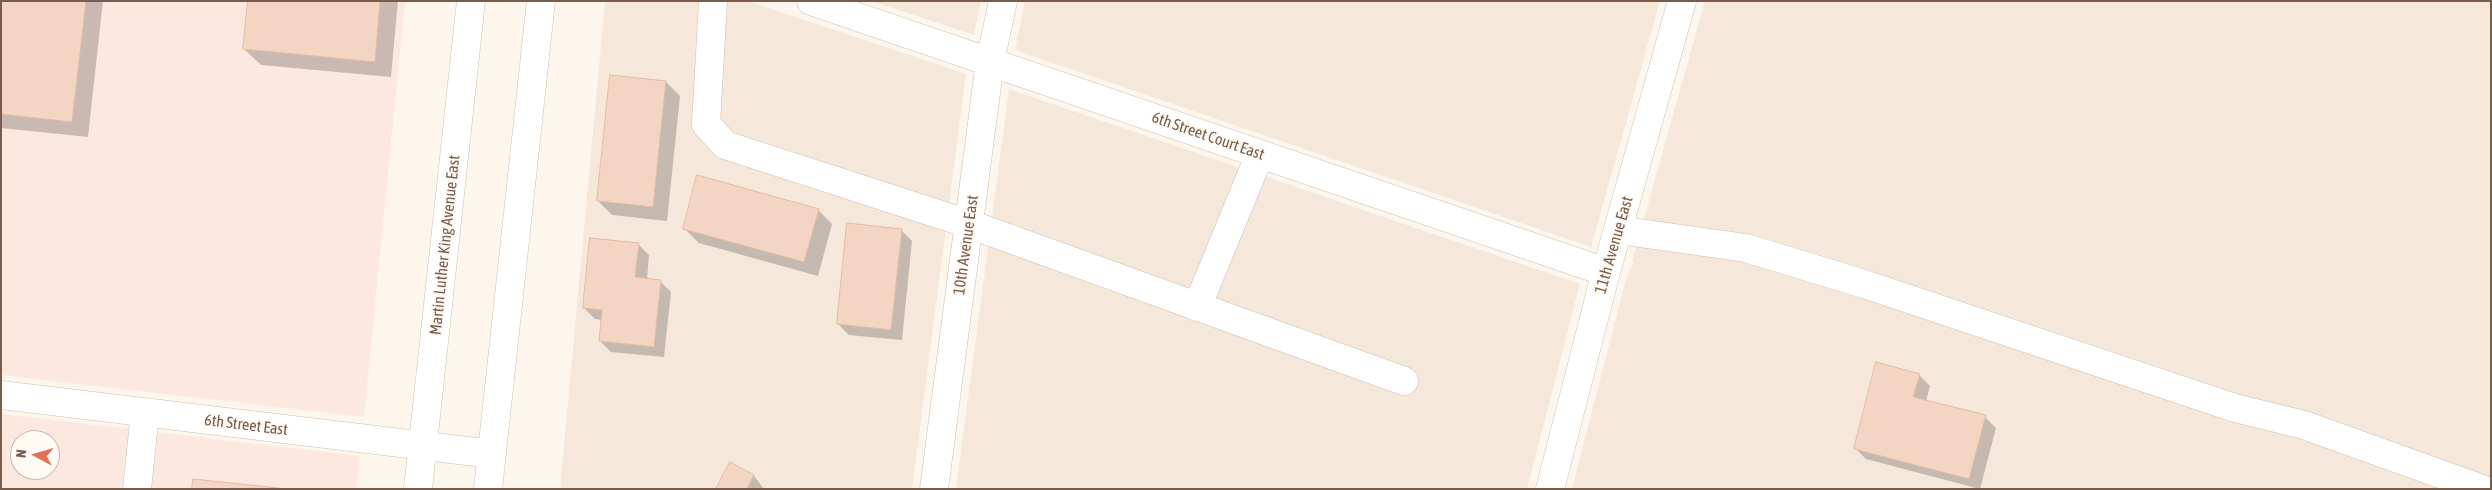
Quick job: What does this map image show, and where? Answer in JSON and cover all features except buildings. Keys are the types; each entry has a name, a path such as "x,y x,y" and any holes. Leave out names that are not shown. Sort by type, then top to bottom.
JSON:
{"street":[{"name":"Martin Luther King Avenue East","path":"418,489 471,1"},
{"path":"488,489 541,1"},
{"path":"713,1 706,124 725,145 969,224 1404,380"},
{"name":"6th Street Court East","path":"811,1 1606,272"},
{"name":"10th Avenue East","path":"934,489 990,62 1003,1"},
{"name":"11th Avenue East","path":"1550,489 1606,272 1682,1"},
{"path":"1197,307 1260,154"},
{"path":"1618,230 1746,248 1867,285 2235,408 2304,425 2482,489"},
{"name":"6th Street East","path":"1,395 492,454"},
{"path":"136,489 145,413"}],"shaded area":[{"path":"1,1 405,1 364,417 1,375"},
{"path":"605,1 748,1 966,74 912,489 560,489"},
{"path":"871,1 981,1 974,35"},
{"path":"1025,1 1660,1 1591,247 1015,50"},
{"path":"1705,1 2491,1 2491,489 1572,489 1626,279 1634,262 1632,261"},
{"path":"1009,89 1580,284 1527,489 956,489"},
{"path":"1,414 360,456 356,489 1,489"}]}
